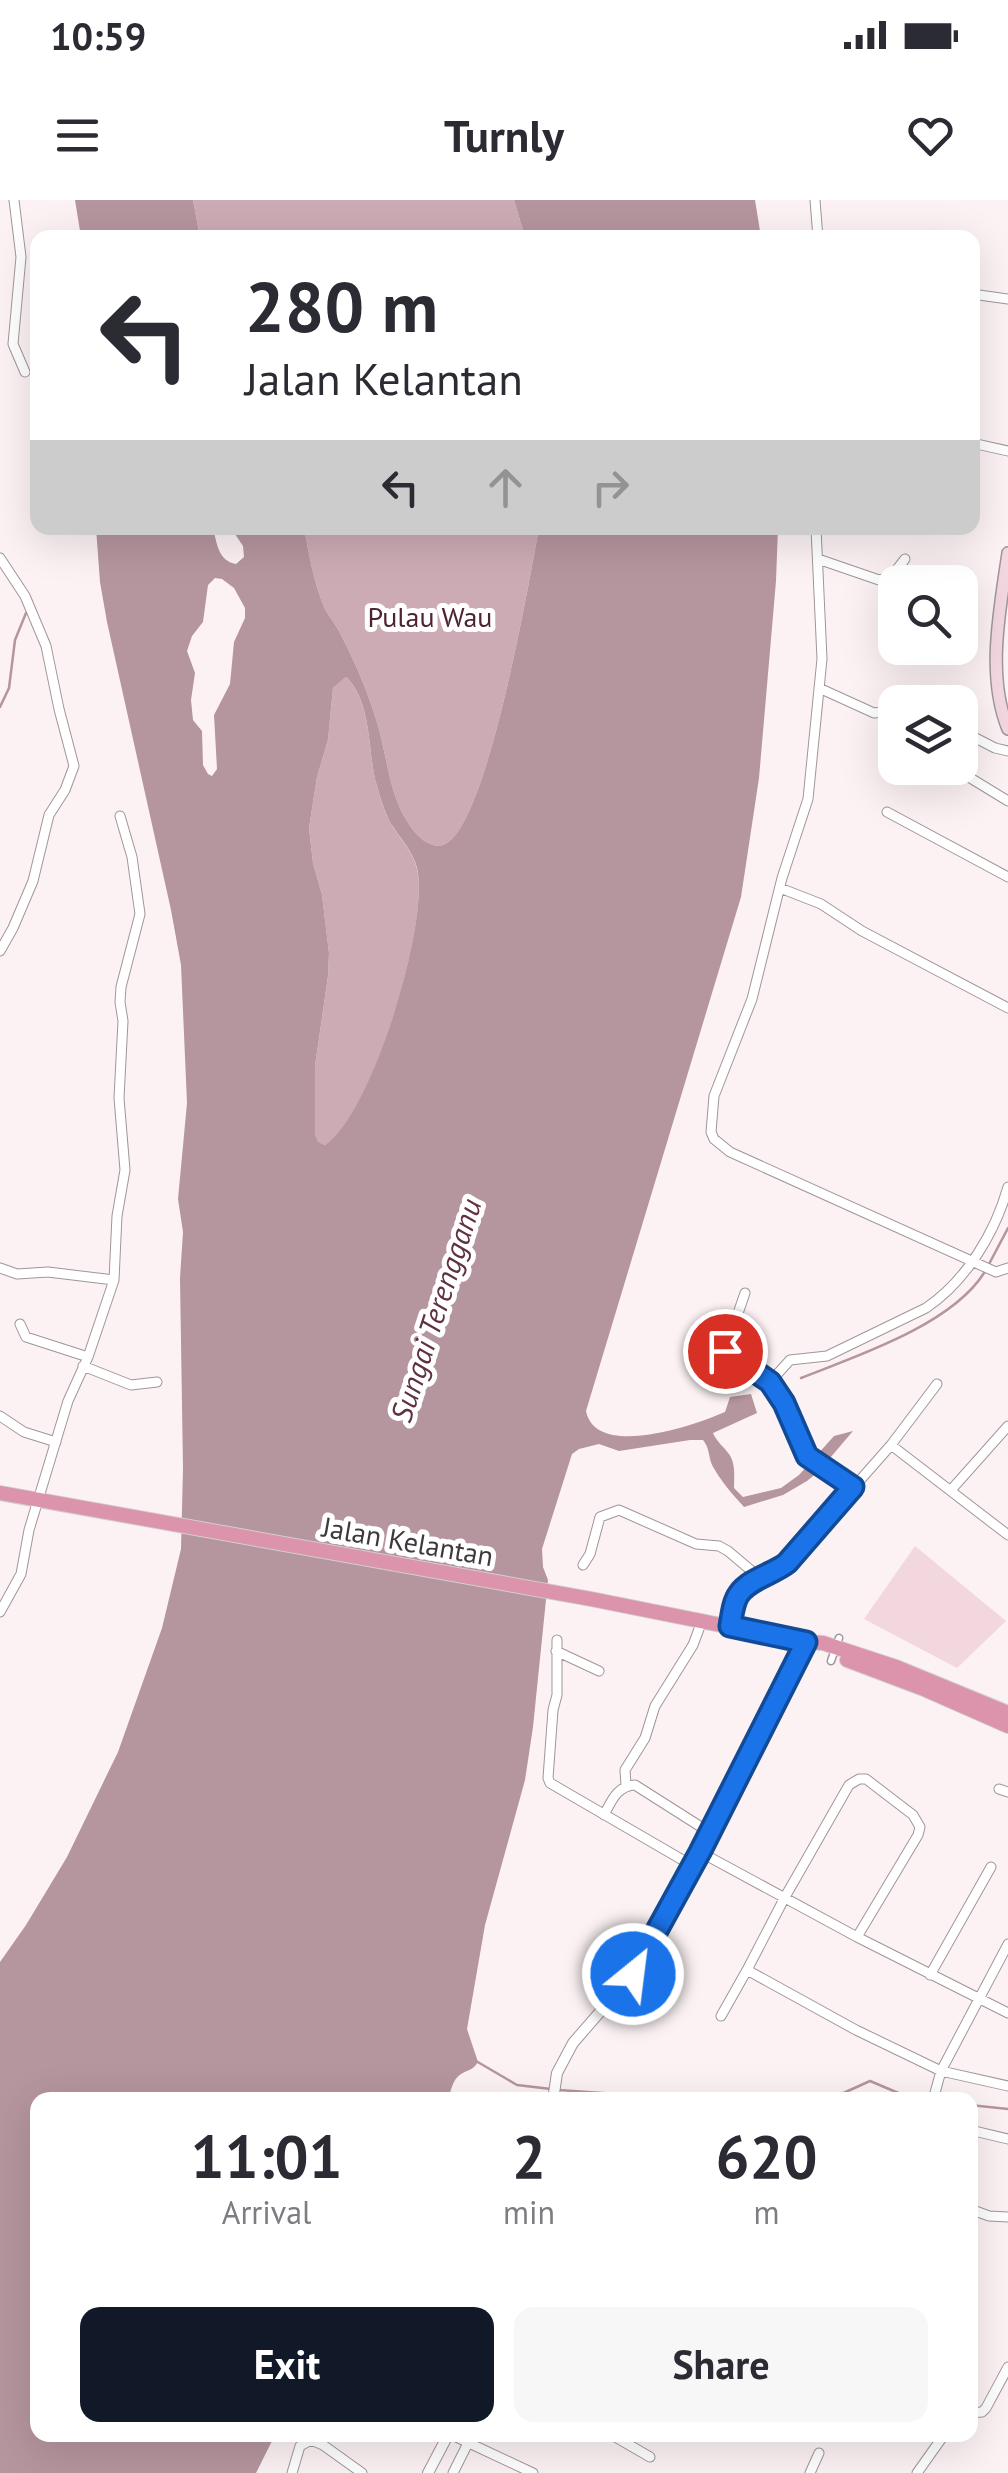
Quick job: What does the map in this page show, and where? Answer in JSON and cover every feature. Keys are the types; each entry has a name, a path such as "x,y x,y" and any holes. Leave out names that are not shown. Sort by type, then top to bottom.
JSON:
{"highway":[{"name":"Jalan Kelantan","path":"0,1492 806,1642 930,1681 1008,1712"},
{"name":"Jalan Kelantan","path":"835,1650 1008,1726"},
{"path":"930,1681 1008,1701"}],"main road":[{"path":"1008,554 997,661 999,694 1008,729"}],"street":[{"path":"14,200 21,257 13,336 14,352 24,372"},
{"path":"815,200 817,230"},
{"path":"980,295 1008,299"},
{"path":"980,445 1008,451"},
{"path":"816,535 822,640 808,798 752,999 714,1096 710,1121 714,1139 730,1152 996,1272 1008,1268"},
{"path":"0,558 25,596 46,646 74,766 49,815 30,890 0,951"},
{"path":"818,559 880,580 891,578 905,560"},
{"path":"819,688 878,713"},
{"path":"978,739 1008,751"},
{"path":"978,782 1008,800"},
{"path":"887,812 1008,877"},
{"path":"0,1612 21,1574 28,1530 68,1401 114,1280 117,1216 126,1170 118,1098 124,1021 120,1002 140,914 132,857 120,816"},
{"path":"780,888 820,904 862,931 1008,1008"},
{"path":"770,1382 790,1360 827,1356 926,1308 956,1284 974,1261 1001,1212 1008,1187"},
{"path":"0,1268 17,1274 48,1272 114,1280"},
{"path":"746,1292 725,1351 770,1382 784,1403 807,1456 853,1487"},
{"path":"20,1324 26,1337 132,1385 158,1382"},
{"path":"730,1626 737,1596 746,1586 787,1563 892,1445 937,1384"},
{"path":"0,1416 24,1432 56,1442"},
{"path":"951,1490 1008,1426"},
{"path":"892,1445 1008,1535"},
{"path":"583,1565 600,1517 618,1510 696,1544 719,1546 760,1578"},
{"path":"626,1786 625,1770 645,1738 655,1706 693,1645 702,1620"},
{"path":"555,2092 557,2073 573,2044 633,1974 693,1866 806,1642"},
{"path":"599,1671 556,1645 557,1695 548,1778 553,1786 693,1866"},
{"path":"721,2016 849,1784 866,1779 913,1815 920,1827 856,1937"},
{"path":"604,1814 618,1790 634,1786 710,1832"},
{"path":"700,1852 1008,2014"},
{"path":"930,1975 991,1866"},
{"path":"935,2092 941,2071 1008,1944"},
{"path":"747,1970 941,2071 1008,2086"},
{"path":"978,2132 1008,2139"},
{"path":"978,2212 1008,2217"},
{"path":"978,2412 986,2408 1008,2368"},
{"path":"292,2473 300,2446 307,2442"},
{"path":"316,2442 362,2473"},
{"path":"428,2473 446,2442"},
{"path":"624,2442 650,2458"},
{"path":"917,2473 939,2442"},
{"path":"453,2473 468,2443 533,2473"},
{"path":"810,2473 819,2453"}],"shaded area":[{"path":"915,1546 1006,1621 957,1668 864,1619"}],"green space":[{"path":"193,200 514,200 523,230 199,230"},
{"name":"Pulau Wau","path":"305,535 538,535 490,751 459,829 443,845 432,845 422,839 401,809 369,697 338,628 325,609"},
{"path":"346,677 364,712 383,807 415,862 419,895 406,972 378,1059 343,1127 325,1145 317,1142 315,1135 315,1066 329,953 309,828 328,740 333,688"}],"water":[{"path":"75,200 193,200 199,230 80,230"},
{"path":"514,200 755,200 760,230 523,230"},
{"name":"Sungai Terengganu","path":"97,535 215,535 222,555 236,564 244,557 236,535 305,535 321,599 369,697 401,809 418,835 437,846 459,829 490,751 538,535 778,535 759,778 741,897 586,1411 594,1426 608,1434 648,1435 711,1418 725,1412 730,1397 751,1394 757,1413 713,1433 731,1458 734,1488 743,1497 781,1488 799,1475 834,1436 853,1431 828,1464 807,1481 783,1495 744,1507 715,1471 703,1440 619,1451 599,1444 572,1454 542,1549 548,1580 525,1780 485,1925 467,2029 478,2062 456,2079 450,2092 30,2092 30,2442 272,2442 256,2473 0,2473 0,1962 67,1857 118,1752 162,1628 181,1549 183,1232 178,1199 187,1103 181,965 107,622","holes":["215,578 234,588 245,608 245,618 234,642 230,684 214,715 217,769 212,776 203,765 202,731 193,720 195,673 187,651 203,622 208,585","346,677 364,711 383,806 415,862 419,894 406,971 378,1058 343,1127 325,1145 315,1135 315,1066 329,953 309,828 328,740 333,688"]}],"waterway":[{"path":"0,707 9,688 15,640 26,613"},
{"path":"988,1266 1008,1228"},
{"path":"801,1378 875,1349 926,1323 969,1292 984,1273"},
{"path":"476,2061 517,2085 551,2089"},
{"path":"846,2092 870,2081 896,2092"},
{"path":"559,2090 588,2092"},
{"path":"978,2106 1008,2109"}],"route":[{"path":"633,1974 700,1852 806,1642 730,1626 737,1596 746,1586 787,1563 853,1487 807,1456 784,1403 770,1382 725,1351"}]}
